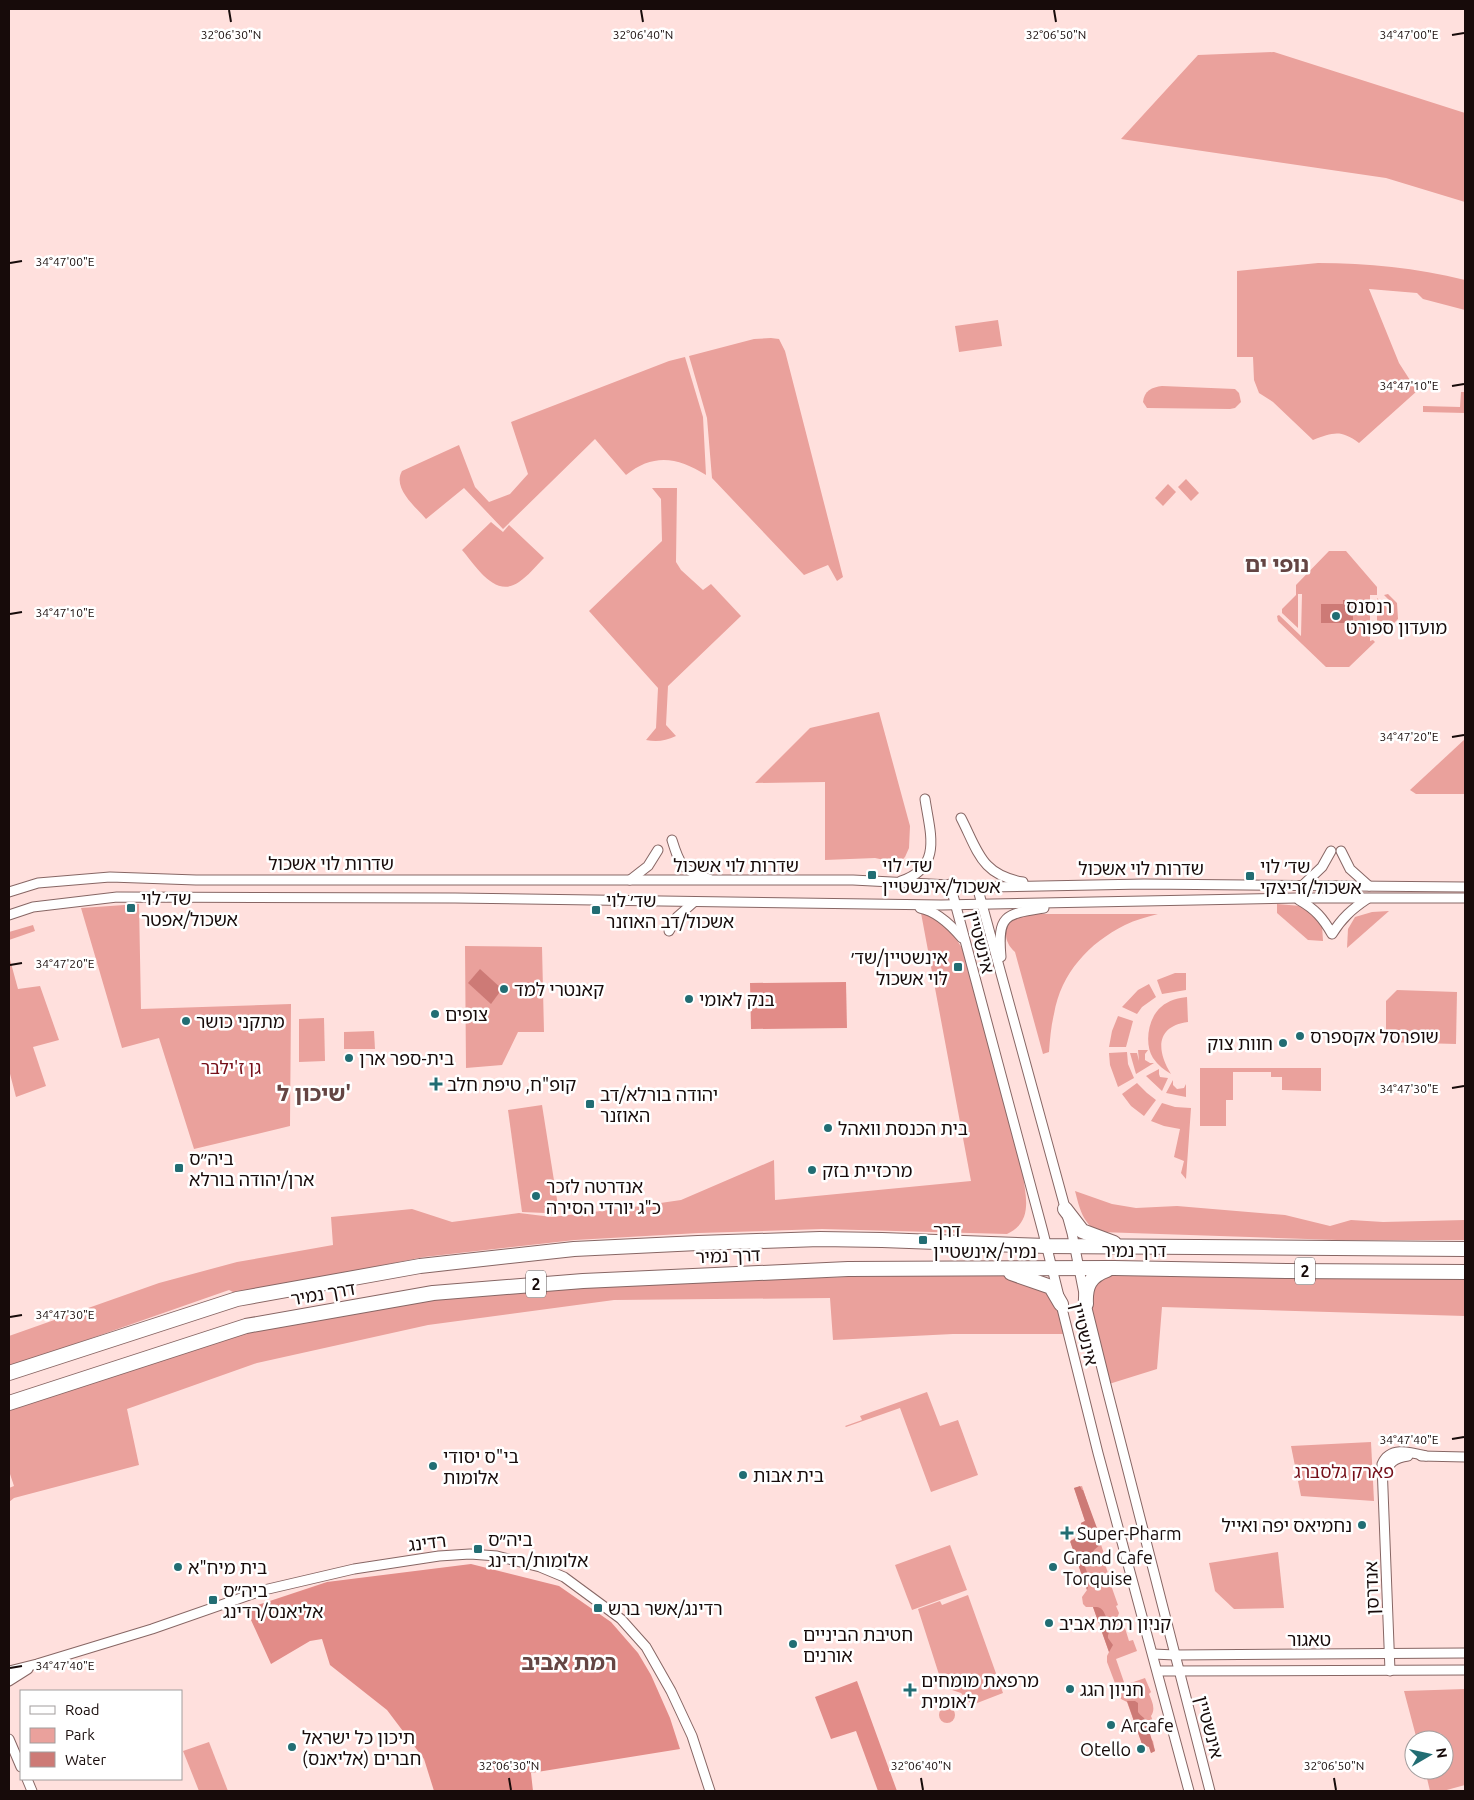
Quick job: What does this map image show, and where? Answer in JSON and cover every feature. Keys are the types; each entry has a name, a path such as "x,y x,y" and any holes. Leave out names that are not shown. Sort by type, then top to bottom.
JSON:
{"highway":[{"path":"1066,1209 1082,1232 1122,1247"},
{"name":"דרך נמיר","path":"9,1373 237,1299 420,1266 574,1249 820,1239 1046,1246 1465,1249"},
{"name":"דרך נמיר","path":"9,1403 246,1326 433,1292 700,1274 848,1269 1114,1268 1297,1272 1465,1272"},
{"path":"1086,1304 1086,1290 1089,1281 1097,1274 1114,1268"},
{"path":"996,1269 1051,1287 1061,1304"}],"street":[{"path":"894,883 914,876 927,865 930,853 930,840 925,799"},
{"path":"961,818 986,866 992,871 1013,880 1045,885"},
{"path":"672,840 679,861 685,868 714,881"},
{"path":"628,880 648,866 658,850"},
{"path":"1302,886 1336,851 1350,869 1369,886"},
{"name":"שדרות לוי אשכול","path":"9,892 38,883 110,877 196,880 853,880 977,886 1465,887"},
{"name":"אינשטיין","path":"950,884 1052,1269 1096,1445 1190,1791"},
{"name":"אינשטיין","path":"977,886 1066,1209 1086,1304 1210,1791"},
{"name":"שדרות לוי אשכול","path":"9,914 33,907 117,898 455,898 982,904 1297,898 1465,898"},
{"path":"1297,898 1313,908 1324,919 1332,934 1341,920 1352,909 1368,898"},
{"path":"669,931 677,917 694,902"},
{"path":"1004,982 1000,940 1001,930 1007,918 1014,913 1076,903"},
{"path":"903,904 931,911 958,932 965,944"},
{"name":"אנדרסן","path":"1390,1671 1382,1464 1385,1457 1408,1452 1426,1456 1465,1457"},
{"name":"רדינג","path":"9,1671 152,1630 264,1590 346,1570 438,1556 470,1554 497,1556 540,1567 564,1577 622,1620 646,1646 671,1691 692,1736 710,1791"},
{"name":"טאגור","path":"1153,1654 1175,1656 1465,1653"},
{"name":"רדינג","path":"9,1681 37,1664"},
{"name":"טאגור","path":"1158,1671 1465,1670"},
{"path":"9,1738 20,1765"}],"green space":[{"path":"1274,52 1465,113 1465,202 1386,178 1121,139 1198,55"},
{"path":"1318,263 1392,267 1465,280 1465,310 1423,299 1417,293 1369,289 1399,363 1417,391 1359,443 1341,434 1313,440 1273,402 1259,393 1254,380 1253,357 1237,357 1237,271"},
{"path":"998,320 1002,346 959,352 955,326"},
{"path":"754,339 779,339 785,351 843,577 837,581 828,565 804,575 712,478 707,418 689,356"},
{"path":"685,357 703,417 706,475 685,464 666,460 646,463 626,475 595,439 503,529 464,488 426,519 406,497 400,484 402,471 459,445 475,487 489,502 510,494 528,474 511,422 669,361"},
{"path":"1155,387 1235,389 1239,393 1241,402 1235,408 1230,409 1147,408 1143,402 1147,392"},
{"path":"1461,392 1465,392 1465,413 1423,412 1423,406 1460,407"},
{"path":"1186,479 1199,493 1191,501 1178,487"},
{"path":"1168,484 1176,492 1163,506 1155,498"},
{"path":"652,488 677,488 676,562 681,570 703,590 711,584 741,616 668,686 666,725 676,736 657,741 646,740 656,728 658,688 589,611 662,541 661,499"},
{"path":"491,522 503,532 509,525 544,558 522,580 510,586 494,584 480,572 462,550"},
{"name":"רנסנס מועדון ספורט","path":"1329,551 1346,551 1377,587 1377,595 1370,595 1370,641 1373,640 1375,642 1349,667 1326,667 1278,621 1277,616 1279,615 1301,636 1302,594 1298,594 1298,628 1282,613 1282,609 1296,595 1296,585"},
{"path":"1388,594 1397,603 1398,619 1383,634 1379,635 1377,633 1377,598 1394,614 1394,605 1384,595"},
{"path":"879,712 910,826 909,848 905,857 899,863 875,858 825,860 825,782 755,783 810,728"},
{"path":"1465,739 1465,794 1416,794 1410,790"},
{"name":"גן ז'ילבר","path":"139,904 141,1009 291,1004 290,1126 194,1149 159,1038 122,1048 81,908"},
{"path":"1277,904 1301,906 1314,915 1322,925 1323,941 1308,940 1277,913"},
{"path":"1389,911 1347,948 1348,929 1355,917 1372,912"},
{"path":"921,913 940,921 962,948 1023,1175 1026,1209 1021,1223 1007,1234 822,1229 699,1233 575,1240 424,1257 237,1294 229,1290 9,1367 9,1336 159,1283 237,1262 333,1245 331,1217 412,1209 452,1222 519,1213 552,1217 633,1207 681,1200 774,1160 775,1200 971,1181"},
{"path":"1022,914 1158,914 1125,925 1112,932 1089,950 1079,961 1063,985 1052,1023 1049,1052 1043,1054 1015,952 1006,937 1006,931 1011,921"},
{"path":"33,925 35,931 9,940 9,932"},
{"name":"קאנטרי למד","path":"465,946 542,947 544,1032 518,1032 502,1065 466,1068"},
{"path":"9,956 18,989 40,986 59,1040 33,1047 46,1086 16,1097 9,1070"},
{"path":"1175,973 1186,973 1186,990 1162,994 1157,980"},
{"path":"1149,984 1156,997 1142,1007 1137,1014 1122,1007 1138,990"},
{"path":"1397,990 1457,992 1456,1044 1386,1042 1386,1001"},
{"path":"1187,997 1188,1022 1177,1024 1170,1028 1162,1040 1163,1056 1171,1074 1161,1067 1150,1052 1148,1039 1150,1024 1161,1007 1174,1000"},
{"path":"1118,1016 1133,1021 1126,1047 1109,1047 1112,1031"},
{"path":"324,1018 325,1061 299,1062 299,1019"},
{"path":"374,1031 375,1049 344,1049 344,1032"},
{"path":"1138,1050 1148,1050 1145,1054 1145,1060 1154,1063 1136,1074 1130,1053 1137,1053 1139,1061"},
{"path":"1127,1052 1128,1064 1134,1078 1118,1087 1110,1065 1109,1053"},
{"path":"1200,1068 1321,1068 1321,1091 1282,1090 1282,1077 1271,1077 1271,1072 1233,1072 1233,1100 1226,1100 1226,1126 1200,1126"},
{"path":"1159,1069 1160,1077 1168,1078 1162,1091 1146,1076"},
{"path":"1173,1080 1173,1085 1177,1089 1184,1088 1186,1084 1186,1097 1166,1093"},
{"path":"1137,1083 1156,1100 1144,1116 1131,1106 1122,1094"},
{"path":"1162,1103 1175,1107 1191,1108 1186,1179 1181,1173 1184,1161 1174,1157 1180,1129 1151,1121"},
{"path":"542,1105 559,1212 522,1212 508,1110"},
{"path":"1075,1191 1112,1204 1136,1208 1177,1206 1285,1215 1330,1226 1351,1220 1383,1222 1465,1220 1465,1240 1337,1240 1100,1232 1089,1225 1080,1209"},
{"path":"1115,1273 1209,1277 1465,1278 1465,1316 1162,1307 1157,1369 1109,1384 1089,1301 1092,1285"},
{"path":"997,1274 1040,1285 1056,1302 1064,1334 953,1334 833,1340 830,1298 614,1300 428,1325 257,1363 127,1409 139,1465 14,1498 9,1502 9,1488 14,1486 9,1471 9,1407 248,1330 432,1298 612,1284"},
{"path":"927,1392 940,1426 958,1420 978,1475 931,1492 900,1408 845,1426 862,1420 860,1416"},
{"name":"פארק גלסברג","path":"1371,1442 1374,1501 1301,1496 1291,1446"},
{"path":"1082,1486 1106,1560 1104,1561 1107,1574 1118,1605 1116,1606 1119,1613 1117,1619 1120,1627 1125,1628 1129,1641 1133,1640 1137,1651 1116,1659 1125,1685 1145,1678 1151,1692 1149,1694 1153,1708 1151,1716 1156,1730 1151,1730 1149,1733 1155,1751 1151,1753 1149,1747 1142,1744 1127,1702 1121,1699 1107,1662 1109,1652 1093,1607 1086,1607 1083,1604 1082,1597 1087,1590 1070,1541 1081,1534 1081,1523 1085,1521 1074,1488"},
{"path":"950,1545 967,1590 912,1610 895,1565"},
{"path":"1278,1552 1284,1608 1234,1609 1215,1591 1209,1563"},
{"path":"968,1595 1003,1693 972,1705 961,1693 943,1687 918,1609 940,1601 942,1605"},
{"path":"1465,1689 1465,1785 1443,1791 1430,1791 1427,1780 1454,1780 1454,1730 1414,1730 1404,1691"},
{"path":"947,1707 953,1709 955,1715 953,1721 947,1723 941,1721 939,1715 941,1709"},
{"path":"209,1742 228,1791 199,1791 183,1751"}],"shaded area":[{"path":"846,982 847,1028 751,1029 750,983"},
{"path":"471,1564 559,1586 611,1622 638,1653 651,1675 670,1718 680,1749 531,1773 533,1791 434,1791 424,1759 387,1710 330,1665 322,1639 310,1641 271,1664 246,1609 327,1582"},
{"path":"857,1681 897,1791 878,1791 856,1731 831,1739 815,1697"}],"water":[{"path":"1343,600 1353,600 1353,623 1321,623 1321,604 1343,604"},
{"path":"480,969 502,989 491,1004 468,983"},
{"path":"1080,1486 1097,1528 1095,1529 1101,1544 1094,1550 1091,1556 1083,1561 1089,1578 1087,1590 1070,1541 1080,1534 1081,1523 1085,1521 1074,1488"},
{"path":"1093,1607 1102,1609 1109,1621 1117,1618 1120,1627 1113,1629 1109,1633 1108,1638 1113,1645 1109,1652"},
{"path":"1127,1701 1138,1703 1138,1712 1146,1721 1155,1751 1151,1753 1149,1747 1142,1744"}],"place":[{"name":"רנסנס מועדון ספורט","path":"1336,616"},
{"name":"שד׳ לוי אשכול/אינשטיין","path":"872,875"},
{"name":"שד׳ לוי אשכול/זריצקי","path":"1250,876"},
{"name":"שד׳ לוי אשכול/אפטר","path":"131,908"},
{"name":"שד׳ לוי אשכול/דב האוזנר","path":"596,910"},
{"name":"אינשטיין/שד׳ לוי אשכול","path":"958,967"},
{"name":"קאנטרי למד","path":"504,989"},
{"name":"בנק לאומי","path":"689,999"},
{"name":"צופים","path":"435,1014"},
{"name":"מתקני כושר","path":"186,1021"},
{"name":"שופרסל אקספרס","path":"1300,1036"},
{"name":"חוות צוק","path":"1283,1043"},
{"name":"בית-ספר ארן","path":"349,1058"},
{"name":"קופ\"ח, טיפת חלב","path":"436,1084"},
{"name":"יהודה בורלא/דב האוזנר","path":"590,1104"},
{"name":"בית הכנסת וואהל","path":"828,1128"},
{"name":"ביה״ס ארן/יהודה בורלא","path":"179,1168"},
{"name":"מרכזיית בזק","path":"812,1170"},
{"name":"אנדרטה לזכר כ\"ג יורדי הסירה","path":"536,1196"},
{"name":"דרך נמיר/אינשטיין","path":"923,1240"},
{"name":"בי\"ס יסודי אלומות","path":"433,1466"},
{"name":"בית אבות","path":"743,1475"},
{"name":"נחמיאס יפה ואייל","path":"1362,1525"},
{"name":"Super-Pharm","path":"1067,1533"},
{"name":"ביה״ס אלומות/רדינג","path":"478,1549"},
{"name":"בית מיח\"א","path":"178,1567"},
{"name":"Grand Cafe Torquise","path":"1053,1567"},
{"name":"ביה״ס אליאנס/רדינג","path":"213,1600"},
{"name":"רדינג/אשר ברש","path":"598,1608"},
{"name":"קניון רמת אביב","path":"1049,1623"},
{"name":"חטיבת הביניים אורנים","path":"793,1644"},
{"name":"חניון הגג","path":"1070,1689"},
{"name":"מרפאת מומחים לאומית","path":"910,1690"},
{"name":"Arcafe","path":"1111,1725"},
{"name":"תיכון כל ישראל חברים (אליאנס)","path":"292,1747"},
{"name":"Otello","path":"1141,1749"}],"district":[{"name":"נופי ים","path":"1277,563"},
{"name":"שיכון ל'","path":"314,1092"},
{"name":"רמת אביב","path":"569,1661"}]}
